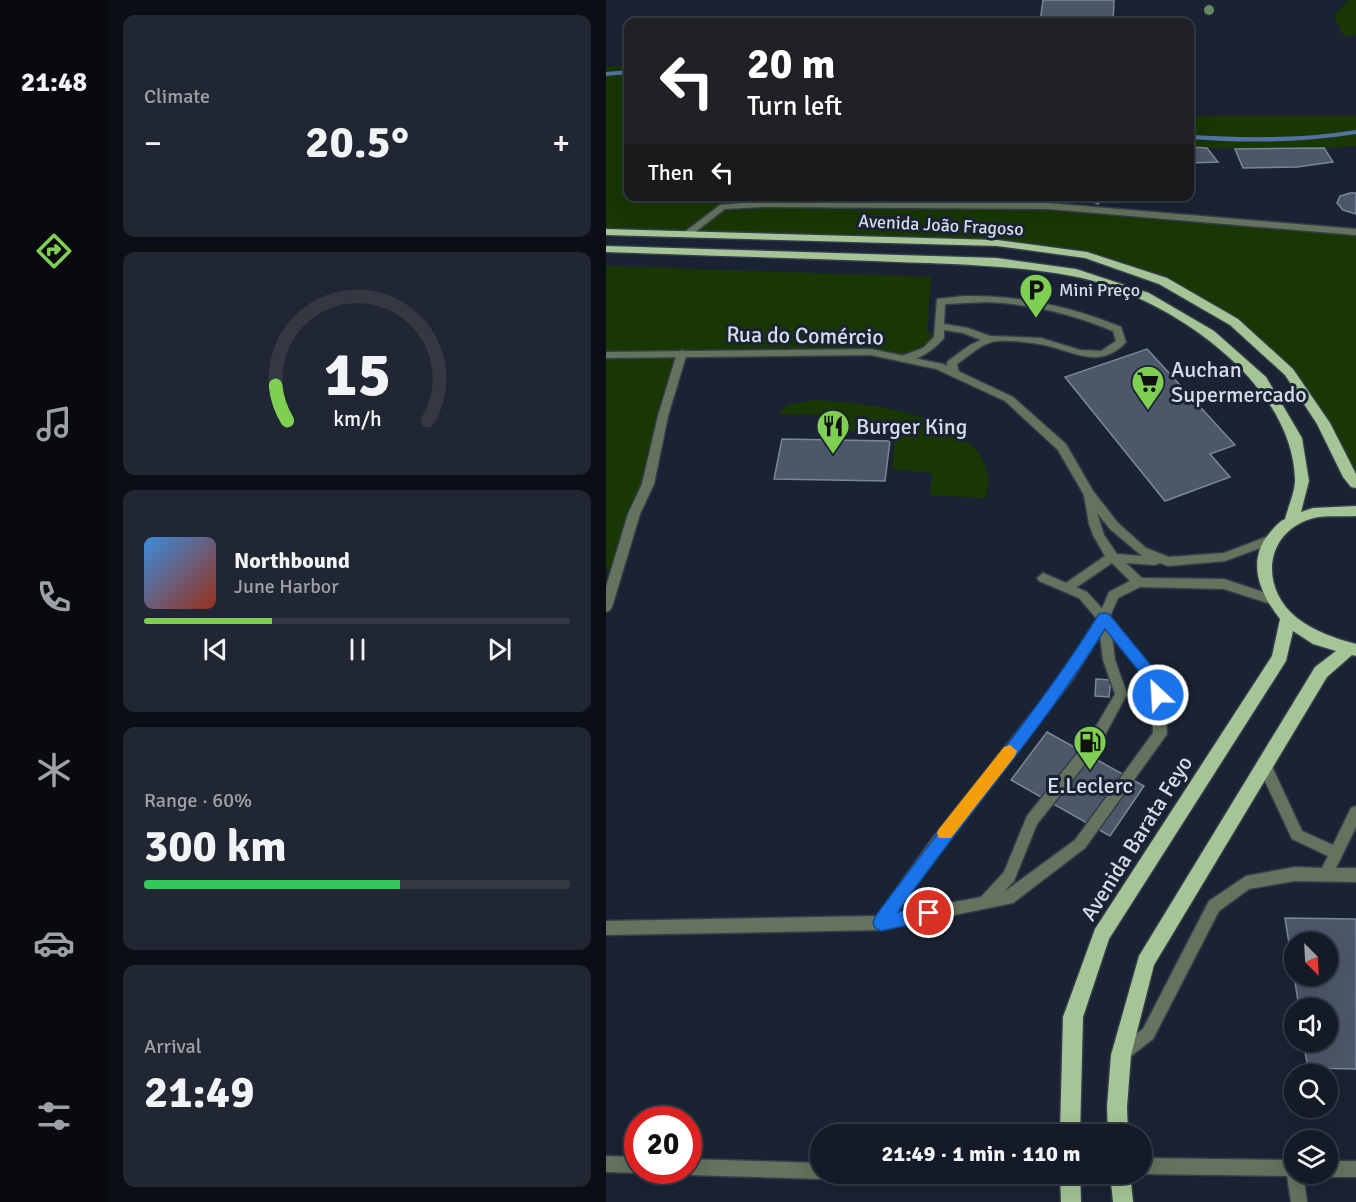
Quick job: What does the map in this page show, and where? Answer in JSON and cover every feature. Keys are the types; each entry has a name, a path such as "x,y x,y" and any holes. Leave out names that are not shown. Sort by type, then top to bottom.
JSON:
{"main road":[{"name":"Avenida João Fragoso","path":"606,232 997,243 1087,255 1163,281 1234,322 1289,372 1323,423 1348,474 1356,483"},
{"name":"Avenida João Fragoso","path":"606,249 997,262 1076,273 1145,296 1210,334 1261,380 1295,438 1302,481 1292,520"},
{"path":"1352,650 1318,639 1287,619 1271,599 1263,578 1263,558 1270,540 1292,520 1321,511 1356,511"},
{"name":"Avenida Barata Feyo","path":"1070,1124 1073,1017 1101,935 1280,657 1287,619"},
{"path":"1118,1124 1121,1055 1146,962 1321,672 1352,650"},
{"path":"1070,1184 1071,1202"},
{"path":"1121,1184 1123,1202"}],"street":[{"path":"687,234 723,207 764,204 1048,206 1356,232"},
{"path":"903,359 927,350 939,338 939,326 940,301 1008,298 1050,305 1090,317 1118,330 1121,342 1104,354 1079,353 1041,341 990,340 965,330 939,326"},
{"path":"954,373 952,363 974,347 990,340"},
{"path":"606,607 634,514 648,484 663,416 682,352"},
{"name":"Rua do Comércio","path":"606,355 682,352 871,352 939,366 1009,399 1062,447 1089,494 1114,526 1142,551 1168,562 1225,557 1270,540"},
{"name":"Rua do Comércio","path":"1089,494 1093,525 1111,558 1139,582"},
{"path":"1067,588 1111,558 1168,562"},
{"path":"606,928 881,923 1008,898 1080,844 1160,734 1158,685 1083,595 1043,578"},
{"path":"881,923 936,844 1069,675 1104,618 1113,595 1139,582 1224,584 1271,599"},
{"path":"984,903 1009,876 1032,820 1093,744 1121,694 1109,660 1104,618"},
{"path":"1264,764 1297,835 1336,853"},
{"path":"1326,875 1356,812"},
{"path":"1121,1055 1148,1035 1214,906 1246,883 1295,874 1356,875"},
{"path":"606,1164 624,1165"},
{"path":"1152,1166 1284,1168"},
{"path":"702,1167 810,1171"},
{"path":"1338,1169 1356,1169"},
{"path":"1297,1184 1299,1202"}],"green space":[{"path":"1349,0 1356,0 1356,35 1344,37 1334,16"},
{"path":"624,65 624,201 732,201 724,206 815,204 817,201 1074,201 1072,207 1356,232 1356,483 1289,372 1234,322 1163,281 1087,255 997,243 606,232 606,67"},
{"path":"1194,116 1356,116 1356,146 1295,151 1194,147"},
{"path":"606,266 931,277 927,331 939,338 927,350 903,359 871,352 682,353 617,570 606,570"},
{"path":"815,400 889,409 916,415 941,425 963,438 979,454 989,478 986,498 930,495 932,473 892,469 895,435 836,431 837,415 778,414 788,405"}],"building":[{"path":"1043,0 1114,0 1113,18 1041,18"},
{"path":"1194,147 1207,148 1218,162 1194,163"},
{"path":"1324,148 1333,162 1297,167 1243,168 1235,149"},
{"path":"1356,193 1356,214 1343,210 1337,203 1340,196"},
{"name":"Auchan Supermercado","path":"1147,349 1235,445 1210,454 1230,477 1165,501 1065,377"},
{"name":"Burger King","path":"782,439 890,441 885,481 774,479"},
{"path":"1096,679 1111,680 1109,697 1095,696"},
{"path":"1047,732 1144,786 1110,836 1011,780"},
{"path":"1285,918 1356,919 1356,1069 1338,1069 1338,1064 1307,1064 1305,1052 1338,1052 1338,998 1297,998 1296,986 1338,986 1338,932 1287,932"}],"waterway":[{"path":"606,74 624,72"},
{"path":"1194,137 1294,139 1356,132"}],"slow traffic":[{"path":"945,833 1010,751"}],"place":[{"name":"Mini Preço","path":"1036,319"},
{"name":"Auchan Supermercado","path":"1148,411"},
{"name":"Burger King","path":"833,455"},
{"name":"E.Leclerc","path":"1090,771"}],"route":[{"path":"929,913 881,923 936,844 1069,675 1104,618 1158,685 1158,695"}]}
